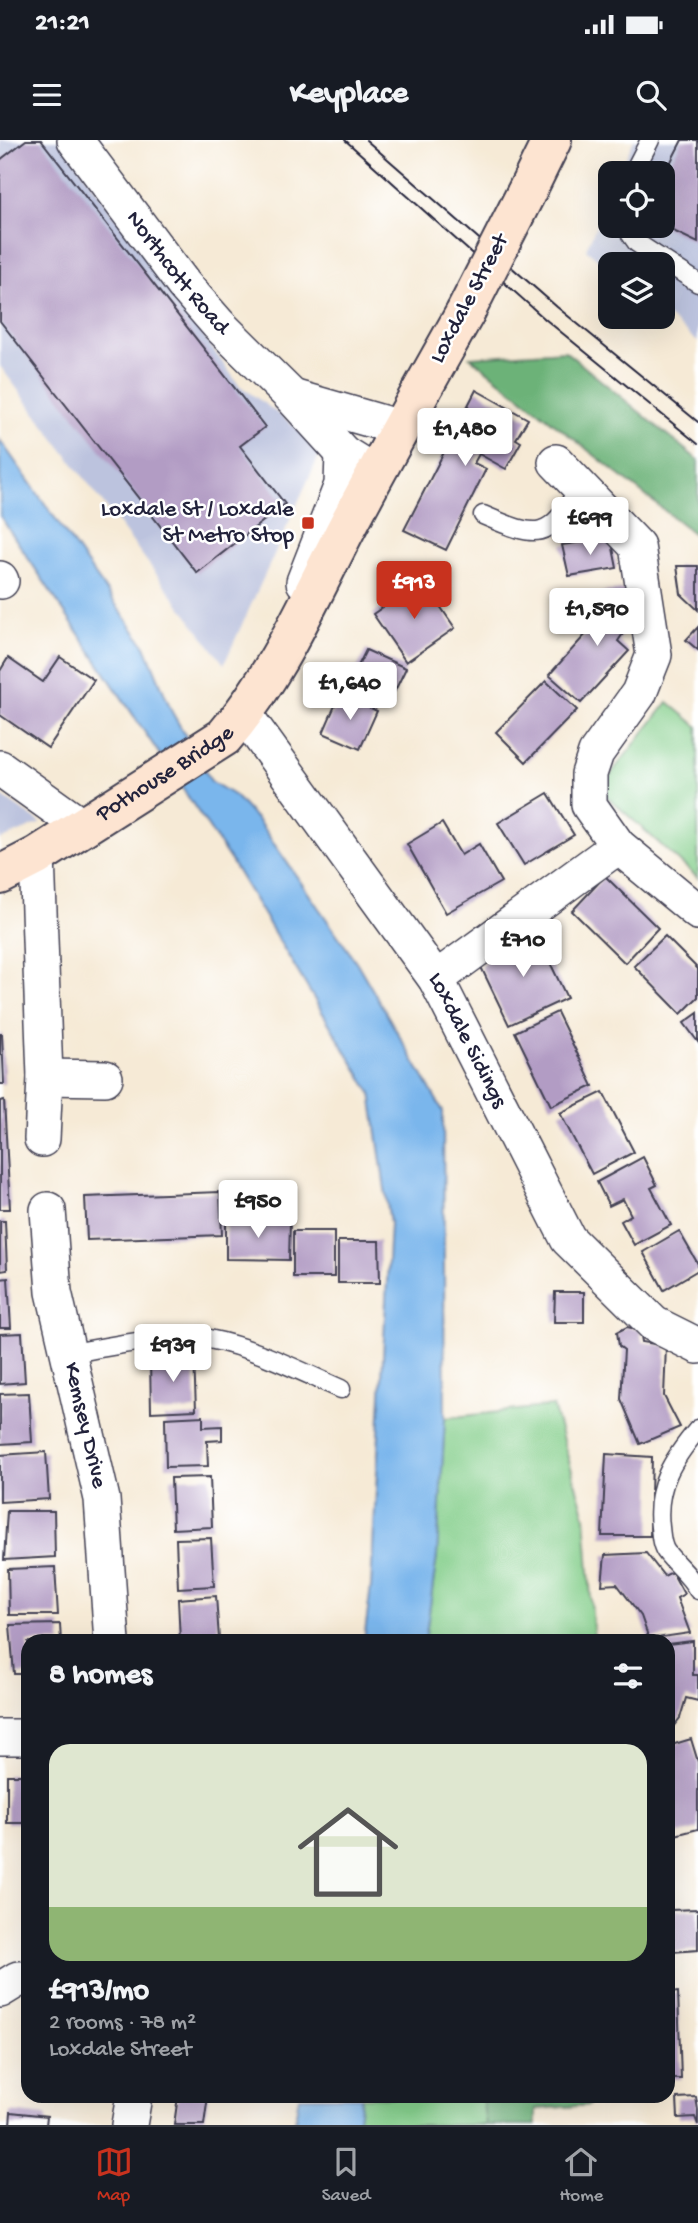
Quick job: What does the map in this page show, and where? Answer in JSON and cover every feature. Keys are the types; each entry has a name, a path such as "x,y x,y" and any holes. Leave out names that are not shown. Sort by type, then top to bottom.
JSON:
{"main road":[{"name":"Loxdale Street","path":"244,714 272,667 375,473 466,313 552,140"},
{"name":"Pothouse Bridge","path":"0,875 37,856 224,737 244,714"}],"street":[{"name":"Northcott Road","path":"75,140 184,285 218,324 292,397 343,453 375,473"},
{"name":"Northcott Road","path":"292,397 400,428"},
{"path":"272,667 342,485 343,453"},
{"path":"556,462 637,547 654,655 639,693 596,752 589,774 589,804 618,846 698,912"},
{"name":"Loxdale Sidings","path":"244,714 436,979 568,1239 654,1324 698,1346"},
{"path":"0,768 81,827"},
{"path":"436,979 618,846"},
{"path":"37,856 45,1077 42,1139"},
{"path":"45,1077 106,1078"},
{"name":"Kemsey Drive","path":"48,1210 54,1292 102,1499 111,1634"},
{"path":"0,1737 21,1737"},
{"path":"0,1990 21,1979"},
{"path":"129,2125 133,2103"}],"lane":[{"path":"639,161 650,140"},
{"path":"633,238 698,283"},
{"path":"482,515 517,530 537,531 551,528 560,519 580,487"},
{"path":"68,1354 130,1343 206,1339 254,1352 341,1388"},
{"path":"698,1429 679,1451 661,1485 658,1510 661,1539 666,1552 682,1566 698,1590"}],"shaded area":[{"path":"0,140 60,140 239,385 321,445 320,454 224,664 0,366"},
{"path":"634,140 698,140 698,342 675,323 675,252 598,252 598,259 586,249 598,222 598,238 675,238 675,161 624,161"},
{"path":"0,795 41,823 0,840"}],"green space":[{"path":"565,351 698,460 698,537 470,357"},
{"path":"668,702 698,727 698,878 603,793 613,771"},
{"path":"553,1406 585,1516 593,1634 426,1634 437,1556 445,1418"},
{"path":"360,2103 589,2103 536,2109 536,2125 357,2125"},
{"path":"483,2103 589,2103 536,2109 536,2125 486,2125"}],"water":[{"path":"0,440 145,646 172,712 211,781 235,796 258,821 357,963 443,1111 445,1418 437,1556 426,1634 365,1634 371,1586 390,1223 371,1093 231,861 0,516"},
{"path":"298,2103 360,2103 357,2125 294,2125"}],"building":[{"path":"26,140 41,140 265,427 240,446 285,504 197,573 0,321 0,160"},
{"path":"682,140 698,140 698,243 675,232 675,161 671,161"},
{"path":"476,390 528,419 516,439 521,442 506,469 479,454 474,463 486,469 446,550 404,530"},
{"path":"611,538 617,568 569,576 562,545"},
{"path":"677,566 698,566 698,610 681,594"},
{"path":"422,580 455,628 406,662 373,614"},
{"path":"630,589 633,619 618,641 629,651 581,703 549,675 606,612 602,592"},
{"path":"698,627 698,650 686,640"},
{"path":"366,650 406,668 390,701 350,682"},
{"path":"60,657 94,680 48,748 0,715 0,671 8,658 43,682"},
{"path":"546,681 577,710 526,762 496,732"},
{"path":"340,694 377,711 360,749 323,733"},
{"path":"548,793 574,835 524,865 498,823"},
{"path":"442,823 461,855 479,844 501,882 446,913 407,844"},
{"path":"605,876 658,928 625,963 572,911"},
{"path":"536,933 567,998 509,1025 481,967 488,956"},
{"path":"665,936 698,969 698,997 681,1014 634,966"},
{"path":"557,1012 593,1086 551,1106 515,1032"},
{"path":"698,1013 698,1042 684,1023"},
{"path":"2,1034 4,1084 0,1084"},
{"path":"603,1092 634,1152 592,1174 560,1113"},
{"path":"4,1100 10,1209 0,1209 0,1101"},
{"path":"643,1157 657,1185 651,1188 671,1225 634,1245 621,1221 631,1215 623,1199 609,1206 597,1182"},
{"path":"220,1192 222,1235 87,1240 85,1197"},
{"path":"226,1220 290,1221 289,1260 226,1259"},
{"path":"0,1221 5,1221 7,1270 0,1271"},
{"path":"293,1231 334,1231 334,1277 293,1277"},
{"path":"679,1231 698,1264 698,1270 664,1290 643,1252"},
{"path":"338,1241 379,1241 380,1283 338,1283"},
{"path":"8,1278 11,1328 0,1328 0,1279"},
{"path":"555,1292 584,1292 584,1322 554,1322"},
{"path":"627,1327 640,1330 642,1342 666,1346 664,1396 680,1427 640,1444 621,1399 624,1350 619,1346 617,1332"},
{"path":"22,1333 25,1382 0,1384 0,1334"},
{"path":"194,1357 196,1410 151,1412 150,1358"},
{"path":"29,1393 32,1442 0,1444 0,1394"},
{"path":"203,1416 203,1427 222,1426 222,1440 207,1441 208,1466 166,1467 165,1418"},
{"path":"46,1452 49,1499 0,1502 0,1455"},
{"path":"606,1454 652,1457 650,1536 602,1536"},
{"path":"210,1477 212,1527 173,1529 171,1478"},
{"path":"7,1511 54,1511 55,1557 4,1560"},
{"path":"211,1538 214,1586 178,1588 176,1539"},
{"path":"646,1553 664,1576 672,1572 684,1594 677,1598 690,1633 647,1634 641,1616 617,1584 602,1585 605,1555"},
{"path":"55,1567 58,1615 9,1615 8,1569"},
{"path":"216,1596 219,1634 180,1634 178,1599"},
{"path":"60,1624 61,1634 21,1634 21,1674 14,1674 10,1625"},
{"path":"693,1641 693,1675 698,1675 698,1701 686,1698 680,1718 675,1724 675,1643"},
{"path":"691,1739 698,1762 698,1829 675,1835 675,1744"},
{"path":"7,1775 21,1775 21,1823 7,1823"},
{"path":"698,1909 698,1950 675,1952 675,1910"},
{"path":"675,1992 678,1992 681,2079 675,2079"},
{"path":"696,2097 698,2125 695,2117 678,2118 677,2098"},
{"path":"177,2103 207,2103 204,2125 174,2125"},
{"path":"11,2112 47,2116 46,2125 10,2125"}],"tram line":[{"path":"345,140 545,319 698,444"},
{"path":"366,140 557,307 698,422"}],"place":[{"name":"Loxdale St / Loxdale St Metro Stop","path":"308,523"}]}
